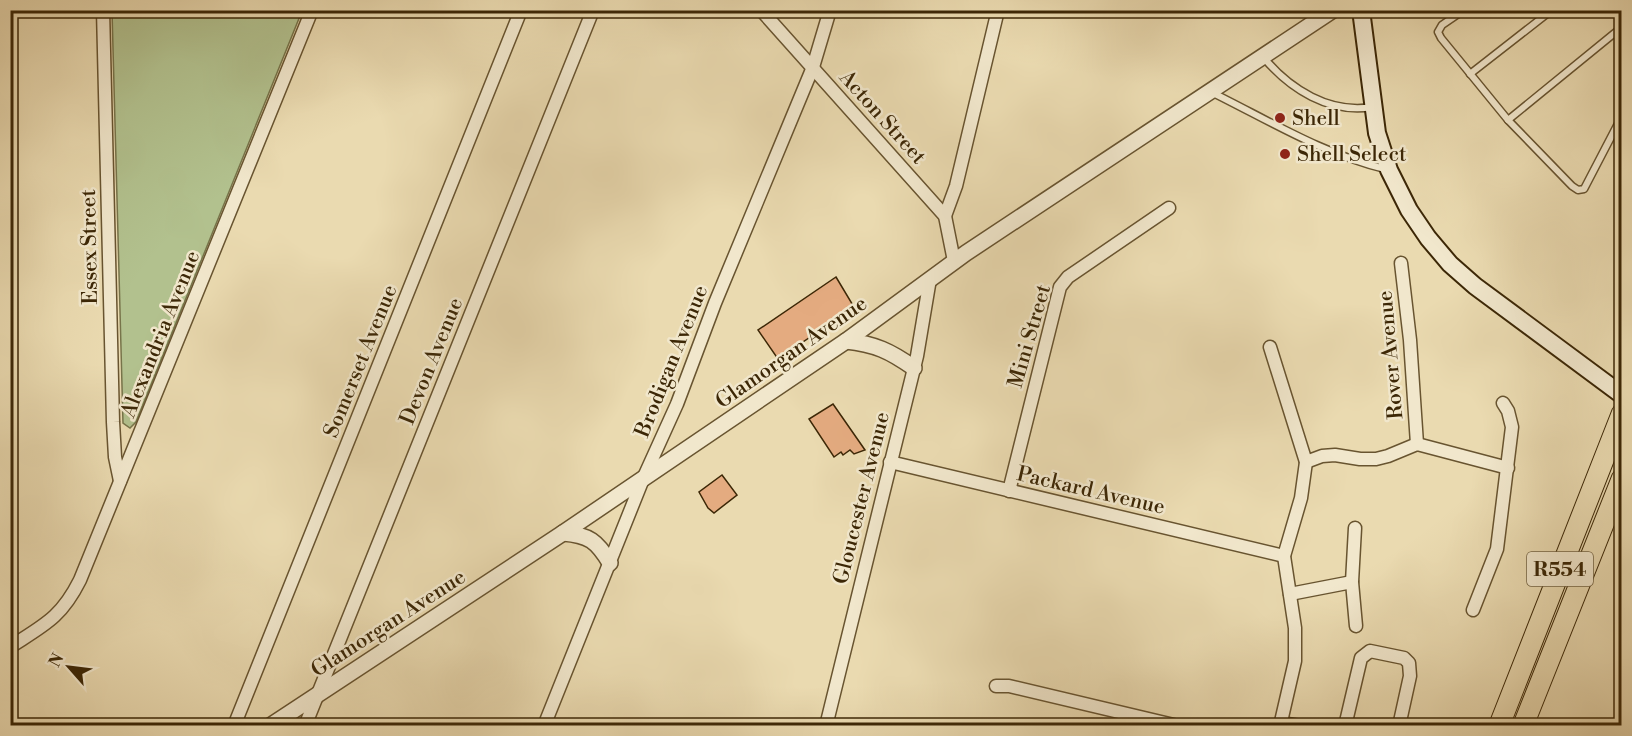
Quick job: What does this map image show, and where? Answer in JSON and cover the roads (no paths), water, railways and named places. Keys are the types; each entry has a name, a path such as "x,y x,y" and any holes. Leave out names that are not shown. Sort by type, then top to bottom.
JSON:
{"main road":[{"path":"1361,10 1377,133 1389,170 1409,210 1450,264 1475,286 1622,395"},
{"name":"R554","path":"1499,726 1622,413"},
{"name":"R554","path":"1523,726 1622,478"}],"street":[{"name":"Essex Street","path":"103,10 113,422 115,457 120,483"},
{"name":"Alexandria Avenue","path":"10,647 54,618 64,608 80,580 312,10"},
{"name":"Somerset Avenue","path":"234,726 521,10"},
{"name":"Devon Avenue","path":"305,726 593,10"},
{"name":"Acton Street","path":"761,10 945,216"},
{"name":"Brodigan Avenue","path":"544,726 813,67 830,10"},
{"path":"954,261 945,216 956,186 998,10"},
{"name":"Glamorgan Avenue","path":"270,726 563,533 846,341 954,261 1333,10"},
{"name":"Mini Street","path":"1009,491 1060,287 1068,277 1169,208"},
{"name":"Rover Avenue","path":"1401,263 1410,340 1417,444"},
{"name":"Gloucester Avenue","path":"826,726 914,368 930,279"},
{"path":"846,341 878,346 895,354 914,368"},
{"path":"1270,347 1306,462 1301,498 1284,556 1295,628 1294,661 1280,724 1300,726"},
{"path":"1473,610 1497,549 1512,427 1508,411 1503,403"},
{"path":"1306,462 1322,456 1335,455 1376,459 1417,444 1508,468"},
{"name":"Packard Avenue","path":"890,462 1284,556"},
{"path":"1355,528 1353,582 1356,626"},
{"path":"563,533 578,534 595,542 610,563"},
{"path":"1290,594 1353,582"},
{"path":"1345,726 1361,658 1370,651 1404,658 1408,663 1410,676 1400,726"},
{"path":"996,686 1009,686 1178,726"},
{"path":"1615,726 1622,720"}],"lane":[{"path":"1464,10 1442,25 1438,32 1508,120 1578,190 1584,189 1622,116"},
{"path":"1470,74 1552,10"},
{"path":"1508,120 1622,27"},
{"path":"1263,57 1279,76 1318,100 1357,109 1372,107"},
{"path":"1210,92 1318,146 1354,161 1389,170"}],"place":[{"name":"Shell","path":"1280,118"},
{"name":"Shell Select","path":"1285,154"}]}
